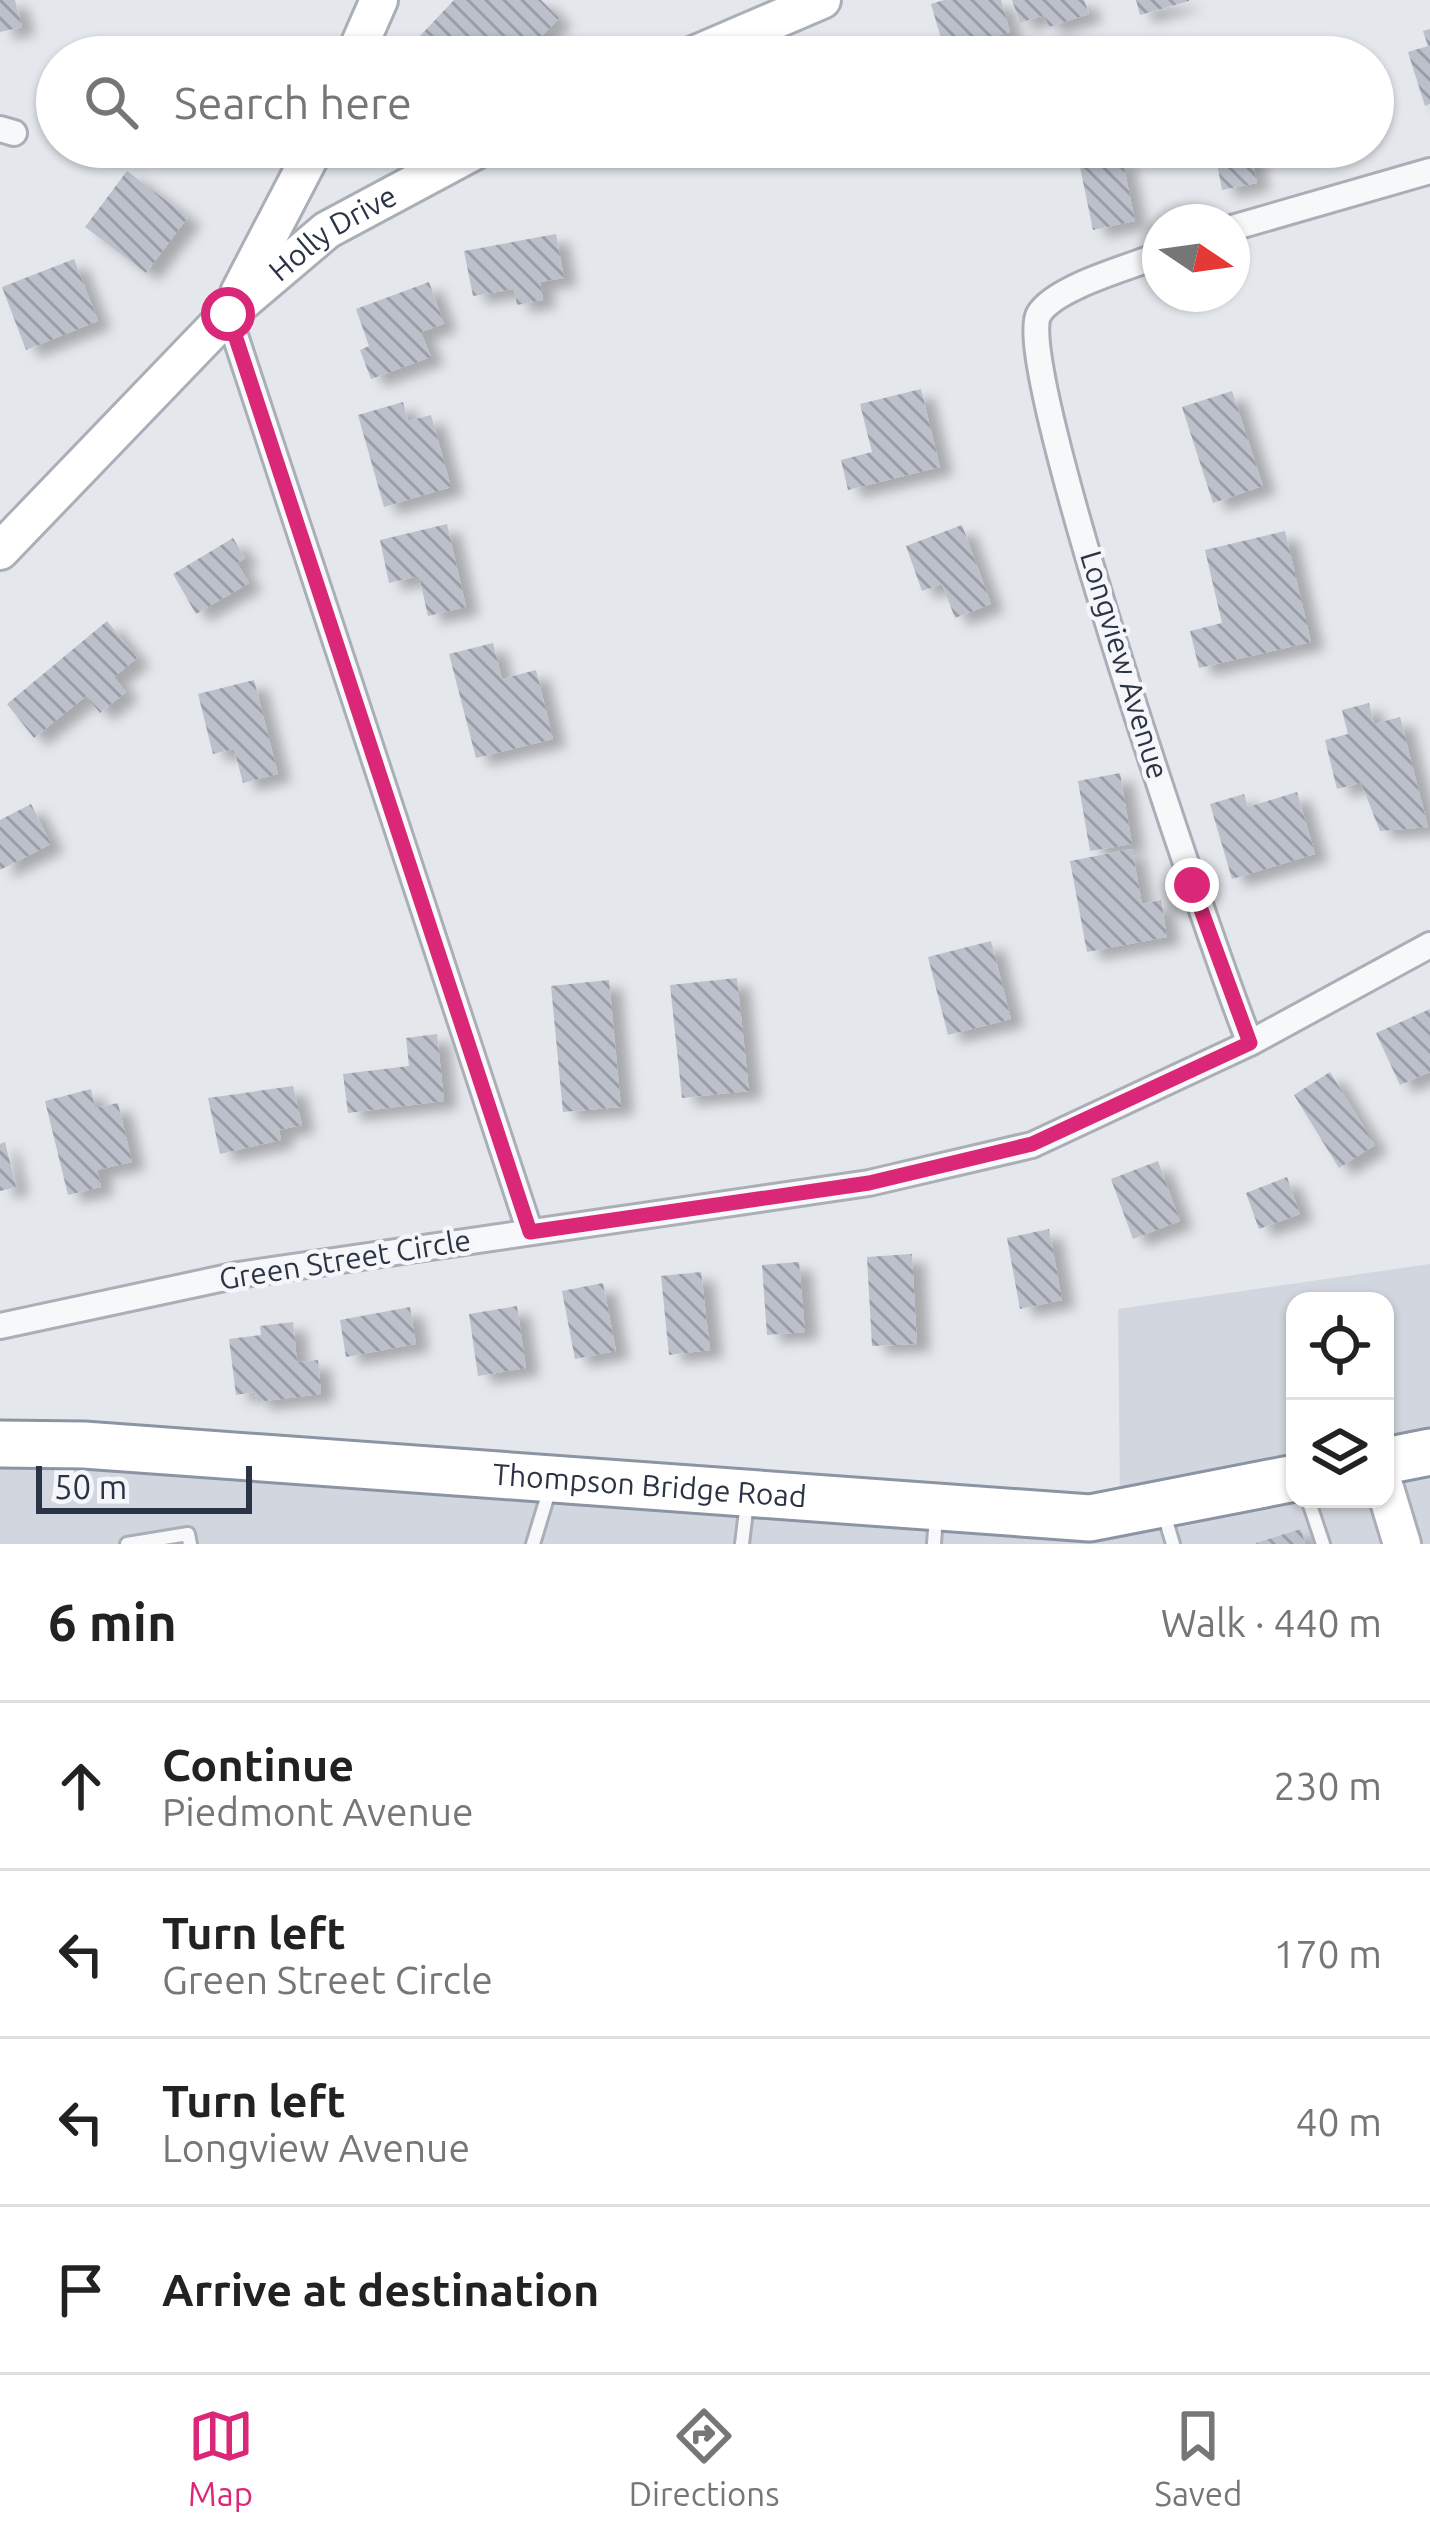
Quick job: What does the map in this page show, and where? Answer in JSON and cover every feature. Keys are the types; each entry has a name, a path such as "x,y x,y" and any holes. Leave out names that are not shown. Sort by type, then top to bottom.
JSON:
{"highway":[{"name":"Thompson Bridge Road","path":"0,1444 84,1444 748,1495 935,1526 1167,1524 1286,1481"},
{"path":"1394,1458 1430,1452"}],"street":[{"path":"363,36 379,0"},
{"path":"738,36 822,0"},
{"path":"305,168 228,314 530,1232"},
{"path":"308,168 306,183 327,230"},
{"name":"Holly Drive","path":"0,550 228,314 327,230 443,168"},
{"path":"1250,223 1430,170"},
{"name":"Longview Avenue","path":"1142,262 1064,295 1040,311 1032,334 1050,427 1192,885 1250,1043"},
{"name":"Green Street Circle","path":"0,1326 238,1275 869,1183 970,1161 1032,1144 1250,1043 1430,945"},
{"path":"1391,1508 1402,1544"}],"lane":[{"path":"532,1544 552,1481"},
{"path":"742,1544 748,1495"},
{"path":"1311,1508 1323,1544"},
{"path":"127,1544 188,1534 190,1544"}],"shaded area":[{"path":"1430,1264 1430,1544 0,1544 0,1461 1120,1502 1118,1309"}],"building":[{"path":"0,0 15,0 22,27 0,32"},
{"path":"454,0 541,0 559,18 542,36 420,36"},
{"path":"1001,0 1010,32 940,36 931,4"},
{"path":"1012,0 1084,0 1089,14 1049,27 1044,15 1020,23"},
{"path":"1136,0 1189,0 1189,1 1140,15"},
{"path":"1430,29 1430,104 1425,106 1408,52 1428,46 1423,31"},
{"path":"1080,168 1124,168 1135,221 1093,230"},
{"path":"1218,168 1254,168 1257,183 1222,190"},
{"path":"127,171 188,217 146,273 85,227"},
{"path":"556,234 564,278 540,282 543,300 517,305 514,289 473,296 464,251"},
{"path":"74,259 98,321 26,350 2,287"},
{"path":"429,282 444,324 421,332 431,357 371,379 360,350 369,346 356,309"},
{"path":"921,389 940,467 848,490 841,460 872,452 860,404"},
{"path":"1232,391 1263,486 1213,503 1182,407"},
{"path":"403,402 408,421 431,415 451,487 384,507 358,415"},
{"path":"447,524 466,607 428,616 419,576 389,583 380,540"},
{"path":"962,525 991,604 955,618 942,584 922,591 906,546"},
{"path":"1285,531 1311,642 1199,668 1190,631 1222,623 1205,550"},
{"path":"233,538 245,558 237,563 249,583 196,614 173,574"},
{"path":"107,621 137,658 114,677 126,692 100,713 86,696 34,738 7,704"},
{"path":"493,643 502,679 536,670 553,739 476,758 449,654"},
{"path":"254,680 278,774 243,783 234,749 213,754 198,694"},
{"path":"1369,703 1374,724 1400,717 1428,827 1380,831 1361,783 1337,789 1325,740 1348,734 1342,710"},
{"path":"1120,773 1132,844 1090,851 1078,781"},
{"path":"1297,792 1315,854 1232,879 1210,804 1244,794 1248,807"},
{"path":"31,804 51,844 0,870 0,820"},
{"path":"1132,849 1142,904 1161,900 1167,937 1087,952 1070,861"},
{"path":"991,941 1011,1019 948,1035 928,957"},
{"path":"737,978 749,1091 682,1098 670,985"},
{"path":"609,980 621,1107 563,1112 551,986"},
{"path":"1430,1009 1430,1072 1400,1085 1376,1033"},
{"path":"437,1034 444,1101 348,1113 343,1074 409,1066 406,1038"},
{"path":"1330,1072 1375,1145 1339,1168 1294,1095"},
{"path":"293,1086 302,1125 279,1130 281,1140 220,1154 208,1098"},
{"path":"91,1089 95,1108 118,1103 132,1162 97,1170 101,1187 68,1195 45,1101"},
{"path":"5,1142 16,1187 0,1191 0,1144"},
{"path":"1158,1161 1180,1221 1133,1239 1111,1179"},
{"path":"1287,1177 1300,1214 1259,1229 1246,1193"},
{"path":"1049,1229 1062,1300 1020,1309 1007,1238"},
{"path":"912,1254 917,1344 872,1346 867,1257"},
{"path":"799,1262 805,1332 767,1335 762,1265"},
{"path":"701,1272 710,1350 669,1355 661,1276"},
{"path":"603,1283 616,1351 575,1359 562,1291"},
{"path":"517,1306 526,1368 478,1376 469,1314"},
{"path":"410,1307 416,1344 346,1357 340,1320"},
{"path":"293,1322 297,1362 318,1360 321,1394 257,1402 255,1392 236,1395 229,1339 261,1335 260,1326"},
{"path":"1301,1529 1305,1544 1256,1544 1256,1543"}],"route":[{"path":"228,314 530,1232 930,1171 1032,1144 1250,1043 1192,885"}]}
